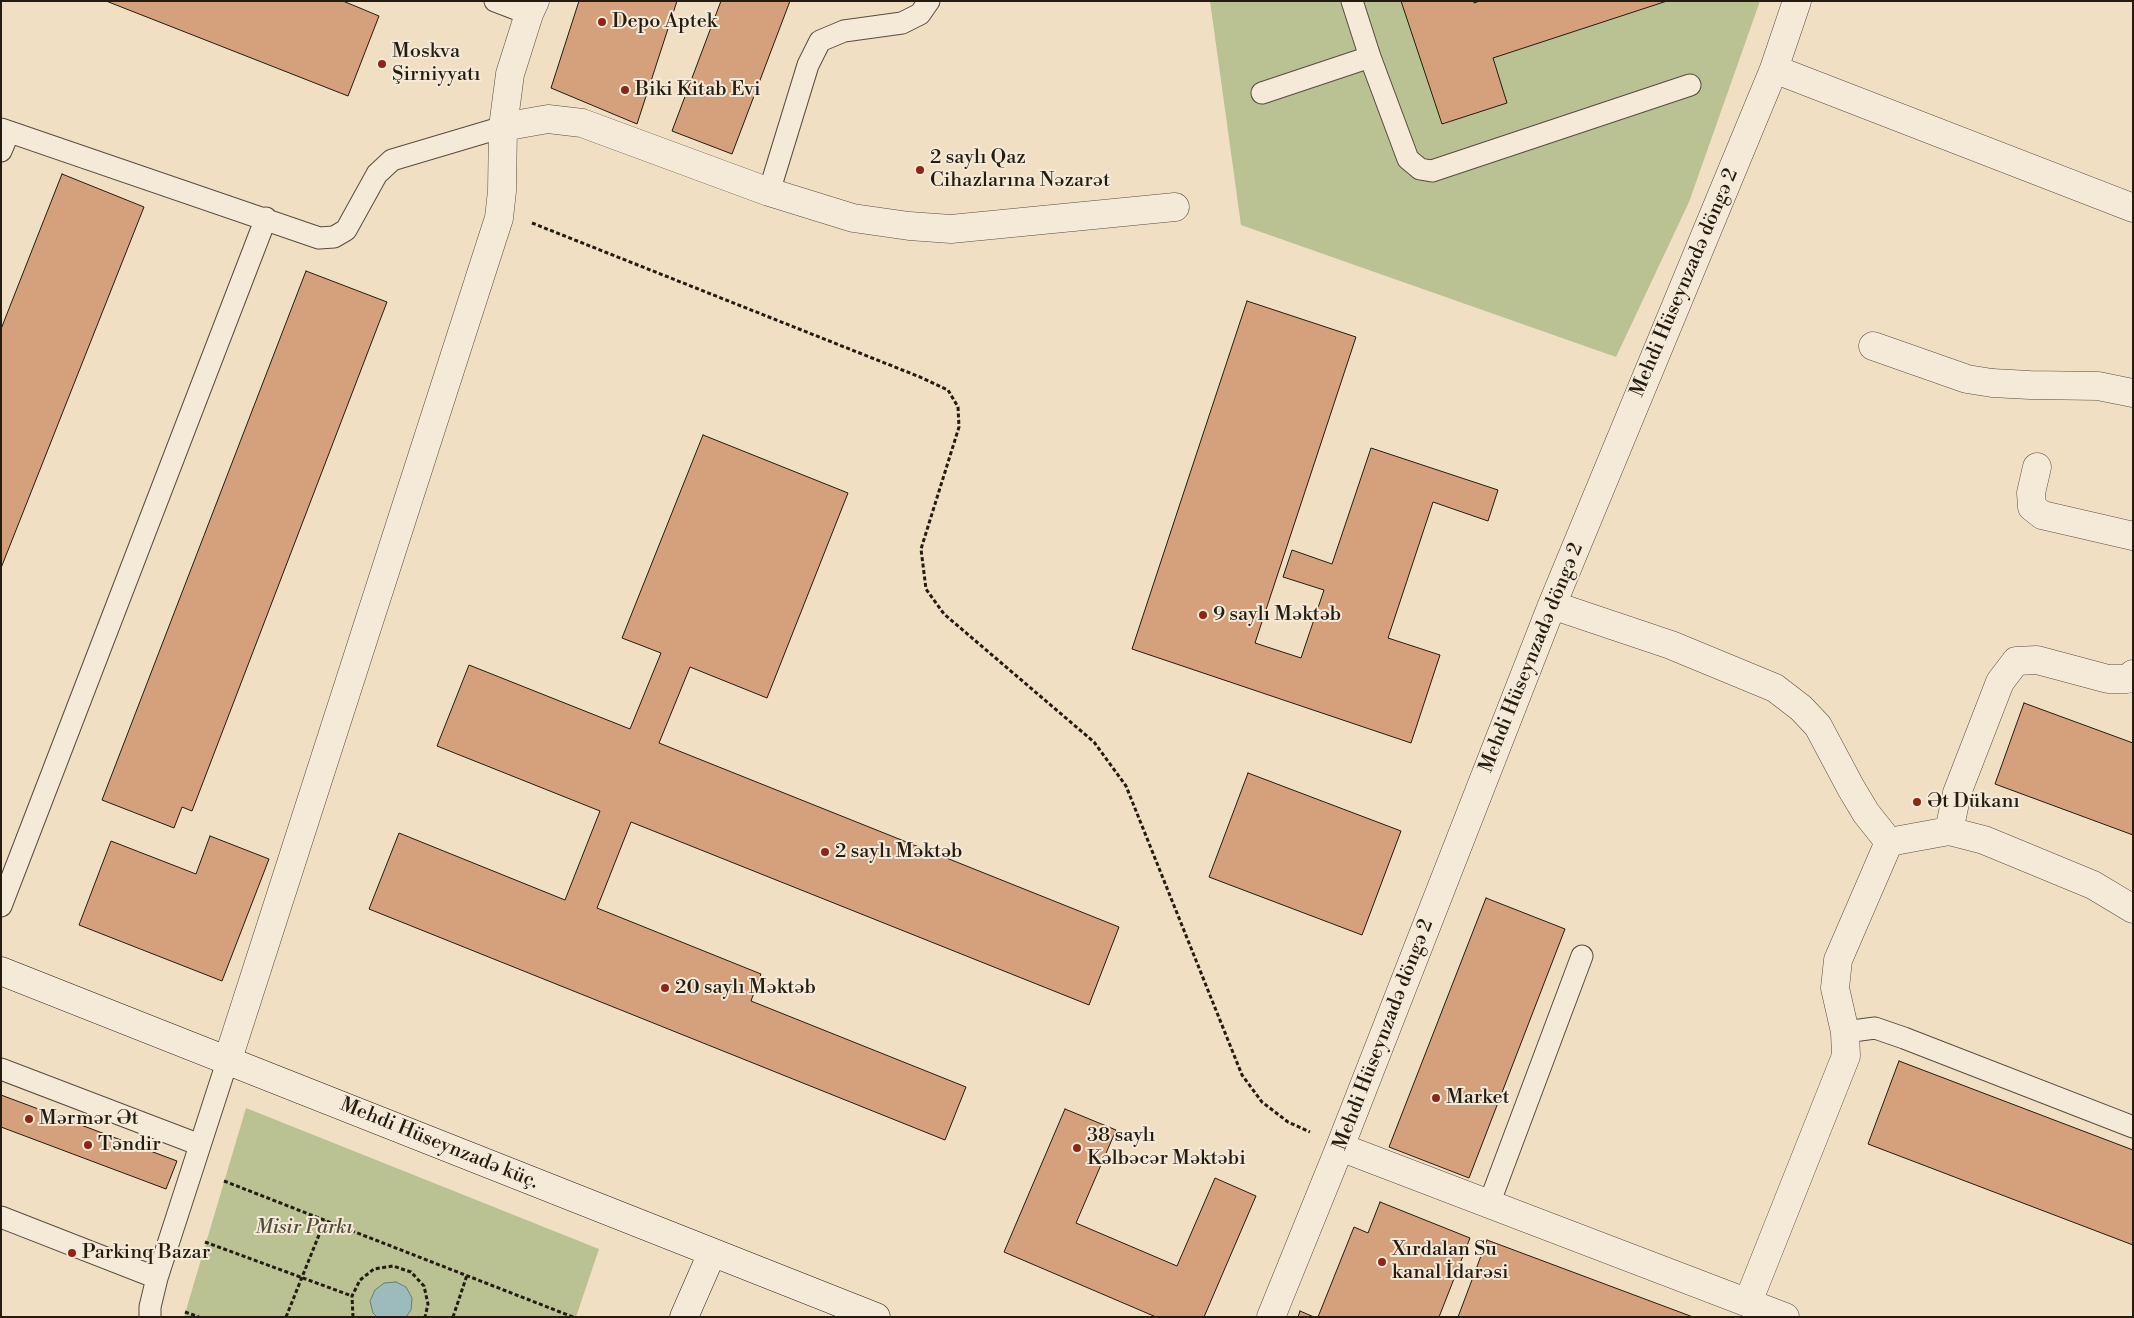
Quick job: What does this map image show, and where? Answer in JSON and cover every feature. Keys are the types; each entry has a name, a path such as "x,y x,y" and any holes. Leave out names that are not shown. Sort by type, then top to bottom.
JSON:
{"street":[{"name":"Mehdi Hüseynzadə döngə 2","path":"1271,1317 1340,1147 1552,605 1774,69 1797,1"},
{"path":"228,1059 499,218 502,191 503,127 510,74 532,7"},
{"path":"1774,69 2133,208"},
{"path":"503,127 548,119 582,123 769,192 853,218 909,226 951,229 1175,208"},
{"path":"1873,346 1967,379 1992,383 2098,386 2133,393"},
{"path":"2037,467 2031,493 2032,506 2042,515 2133,536"},
{"path":"1552,605 1671,645 1774,688 1801,708 1818,726 1866,813 1889,842"},
{"path":"1949,831 1957,793 2000,682 2016,662 2037,660 2108,679 2127,679 2133,674"},
{"path":"1889,842 1949,831 1984,840 2093,885 2133,909"},
{"path":"1748,1302 1846,1056 1845,1032 1835,988 1838,960 1889,842"},
{"name":"Mehdi Hüseynzadə küç.","path":"1,970 876,1317"},
{"path":"1340,1147 1785,1317"},
{"path":"684,1317 712,1253"}],"lane":[{"path":"495,1 532,7"},
{"path":"769,192 808,66 820,41 844,31 902,23 920,14 929,1"},
{"path":"1352,1 1370,58 1408,159 1420,169 1432,171 1690,85"},
{"path":"1262,93 1370,58"},
{"path":"4,138 266,218 319,238 334,237 346,230 377,174 392,160 503,127"},
{"path":"1,906 266,218"},
{"path":"1489,1204 1582,956"},
{"path":"1845,1032 1875,1028 1897,1035 2133,1127"},
{"path":"150,1317 150,1307 157,1278 228,1059"},
{"path":"1,1069 200,1145"},
{"path":"1,1217 157,1278"}],"path":[{"path":"499,218 529,222 911,373 948,390 958,407 959,427 921,549 926,589 944,614 1094,742 1126,786 1242,1075 1262,1102 1281,1117 1340,1147"},
{"path":"224,1181 573,1317"},
{"path":"286,1317 325,1220"},
{"path":"205,1242 352,1296"},
{"path":"353,1317 352,1296 360,1280 374,1269 393,1266 411,1272 424,1286 428,1304 426,1317"},
{"path":"453,1317 467,1275"},
{"path":"185,1312 199,1317"}],"green space":[{"path":"1210,1 1760,1 1689,202 1616,357 1241,225"},
{"name":"Misir Parkı","path":"246,1108 599,1249 576,1317 184,1317"}],"water":[{"path":"396,1282 406,1287 412,1298 411,1310 406,1317 377,1317 373,1313 370,1301 375,1290 384,1283"}],"building":[{"path":"106,1 343,1 379,16 348,96"},
{"path":"579,1 677,1 637,124 551,88"},
{"path":"721,1 790,1 732,154 672,131"},
{"path":"1401,1 1474,1 1474,3 1480,1 1667,1 1493,58 1507,103 1442,124"},
{"path":"62,174 144,207 1,568 1,329"},
{"path":"306,271 387,302 192,811 182,807 174,828 102,800"},
{"path":"1247,301 1356,337 1255,643 1301,658 1324,590 1283,577 1292,550 1332,564 1371,448 1498,490 1488,521 1433,502 1388,638 1440,655 1411,743 1132,649"},
{"path":"703,435 848,493 767,698 690,667 659,743 1119,927 1089,1005 631,822 597,908 761,974 751,1001 966,1087 945,1140 369,909 399,833 565,900 600,811 437,746 469,665 630,729 661,653 622,638"},
{"path":"2024,703 2133,743 2133,835 1995,784"},
{"path":"1248,773 1401,831 1362,935 1209,877"},
{"path":"210,836 269,859 222,981 79,925 111,841 196,874"},
{"path":"1486,898 1565,929 1469,1178 1389,1147"},
{"path":"1899,1061 2133,1150 2133,1245 1868,1144"},
{"path":"1,1095 177,1161 166,1189 1,1127"},
{"path":"1065,1109 1116,1130 1076,1223 1177,1266 1215,1178 1256,1196 1204,1317 1156,1317 1004,1252"},
{"path":"1380,1202 1470,1238 1439,1317 1318,1317 1354,1227 1368,1233"},
{"path":"1487,1240 1693,1317 1458,1317"},
{"path":"1300,1311 1314,1317 1298,1317"}],"place":[{"name":"Depo Aptek","path":"602,22"},
{"name":"Moskva Şirniyyatı","path":"382,64"},
{"name":"Biki Kitab Evi","path":"625,90"},
{"name":"2 saylı Qaz Cihazlarına Nəzarət","path":"920,170"},
{"name":"9 saylı Məktəb","path":"1203,615"},
{"name":"Ət Dükanı","path":"1917,802"},
{"name":"2 saylı Məktəb","path":"825,852"},
{"name":"20 saylı Məktəb","path":"665,988"},
{"name":"Market","path":"1436,1098"},
{"name":"Mərmər Ət","path":"29,1119"},
{"name":"Təndir","path":"88,1145"},
{"name":"38 saylı Kəlbəcər Məktəbi","path":"1077,1148"},
{"name":"Parkinq Bazar","path":"72,1253"},
{"name":"Xırdalan Su kanal İdarəsi","path":"1382,1262"}]}
